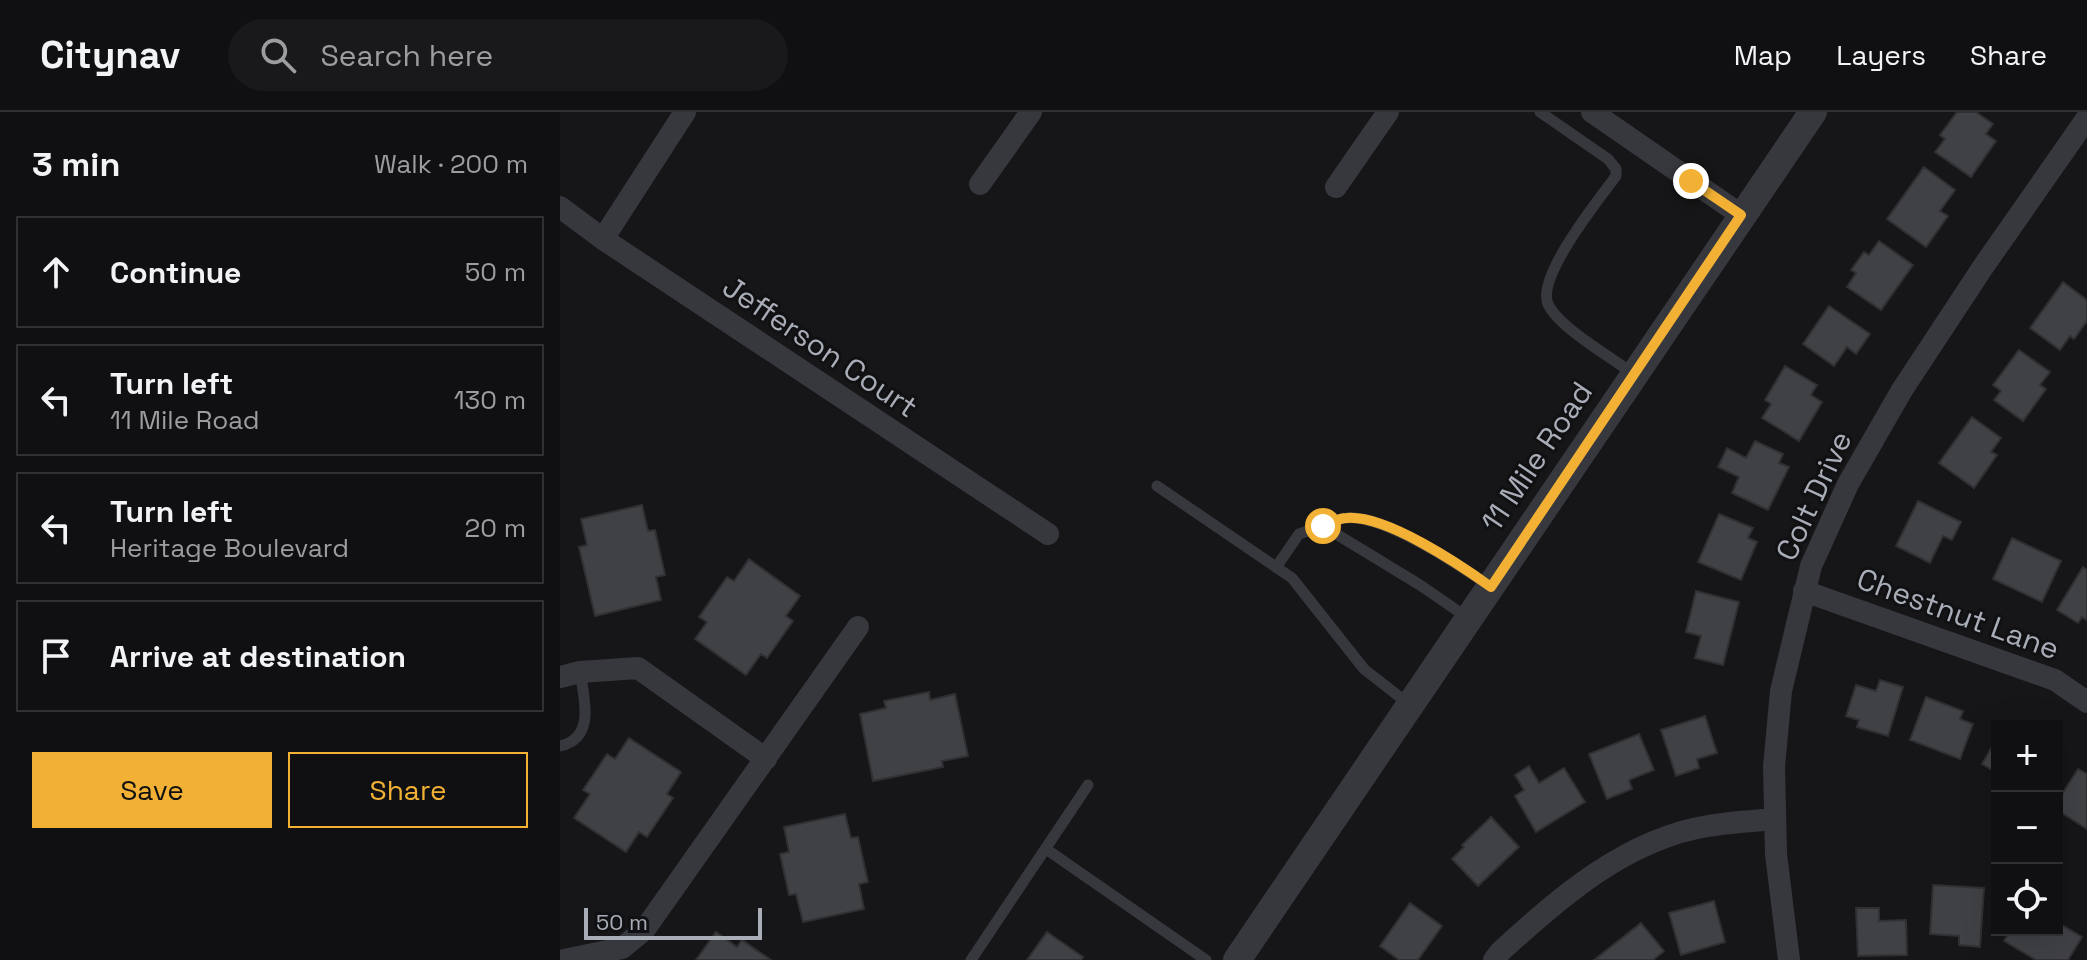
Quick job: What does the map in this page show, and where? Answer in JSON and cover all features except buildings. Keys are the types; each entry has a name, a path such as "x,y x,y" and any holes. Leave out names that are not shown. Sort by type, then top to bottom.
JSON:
{"street":[{"path":"603,239 685,112"},
{"path":"980,184 1031,112"},
{"path":"1336,187 1388,112"},
{"path":"1592,112 1741,215"},
{"name":"11 Mile Road","path":"1237,960 1813,112"},
{"name":"Colt Drive","path":"1789,960 1776,854 1774,767 1781,691 1811,566 1848,484 1902,390 2087,118"},
{"name":"Jefferson Court","path":"560,207 603,239 1048,534"},
{"name":"Chestnut Lane","path":"1804,591 2055,680 2087,702"},
{"path":"564,960 622,948 645,929 858,627"},
{"path":"570,674 638,668 766,759"},
{"path":"1494,960 1554,903 1613,862 1669,837 1707,826 1775,819"}],"lane":[{"path":"1540,112 1608,159 1616,169 1616,176 1568,244 1551,275 1546,290 1549,306 1563,324 1634,374"},
{"path":"1157,486 1292,578 1364,669 1411,705"},
{"path":"1277,566 1299,534 1350,517 1399,532 1463,567 1491,587"},
{"path":"1323,526 1469,619"},
{"path":"560,746 578,736 587,713 570,674"},
{"path":"971,960 1088,785"},
{"path":"1046,849 1206,960"}],"route":[{"path":"1323,526 1350,517 1399,532 1463,567 1491,587 1741,215 1691,181"}]}
